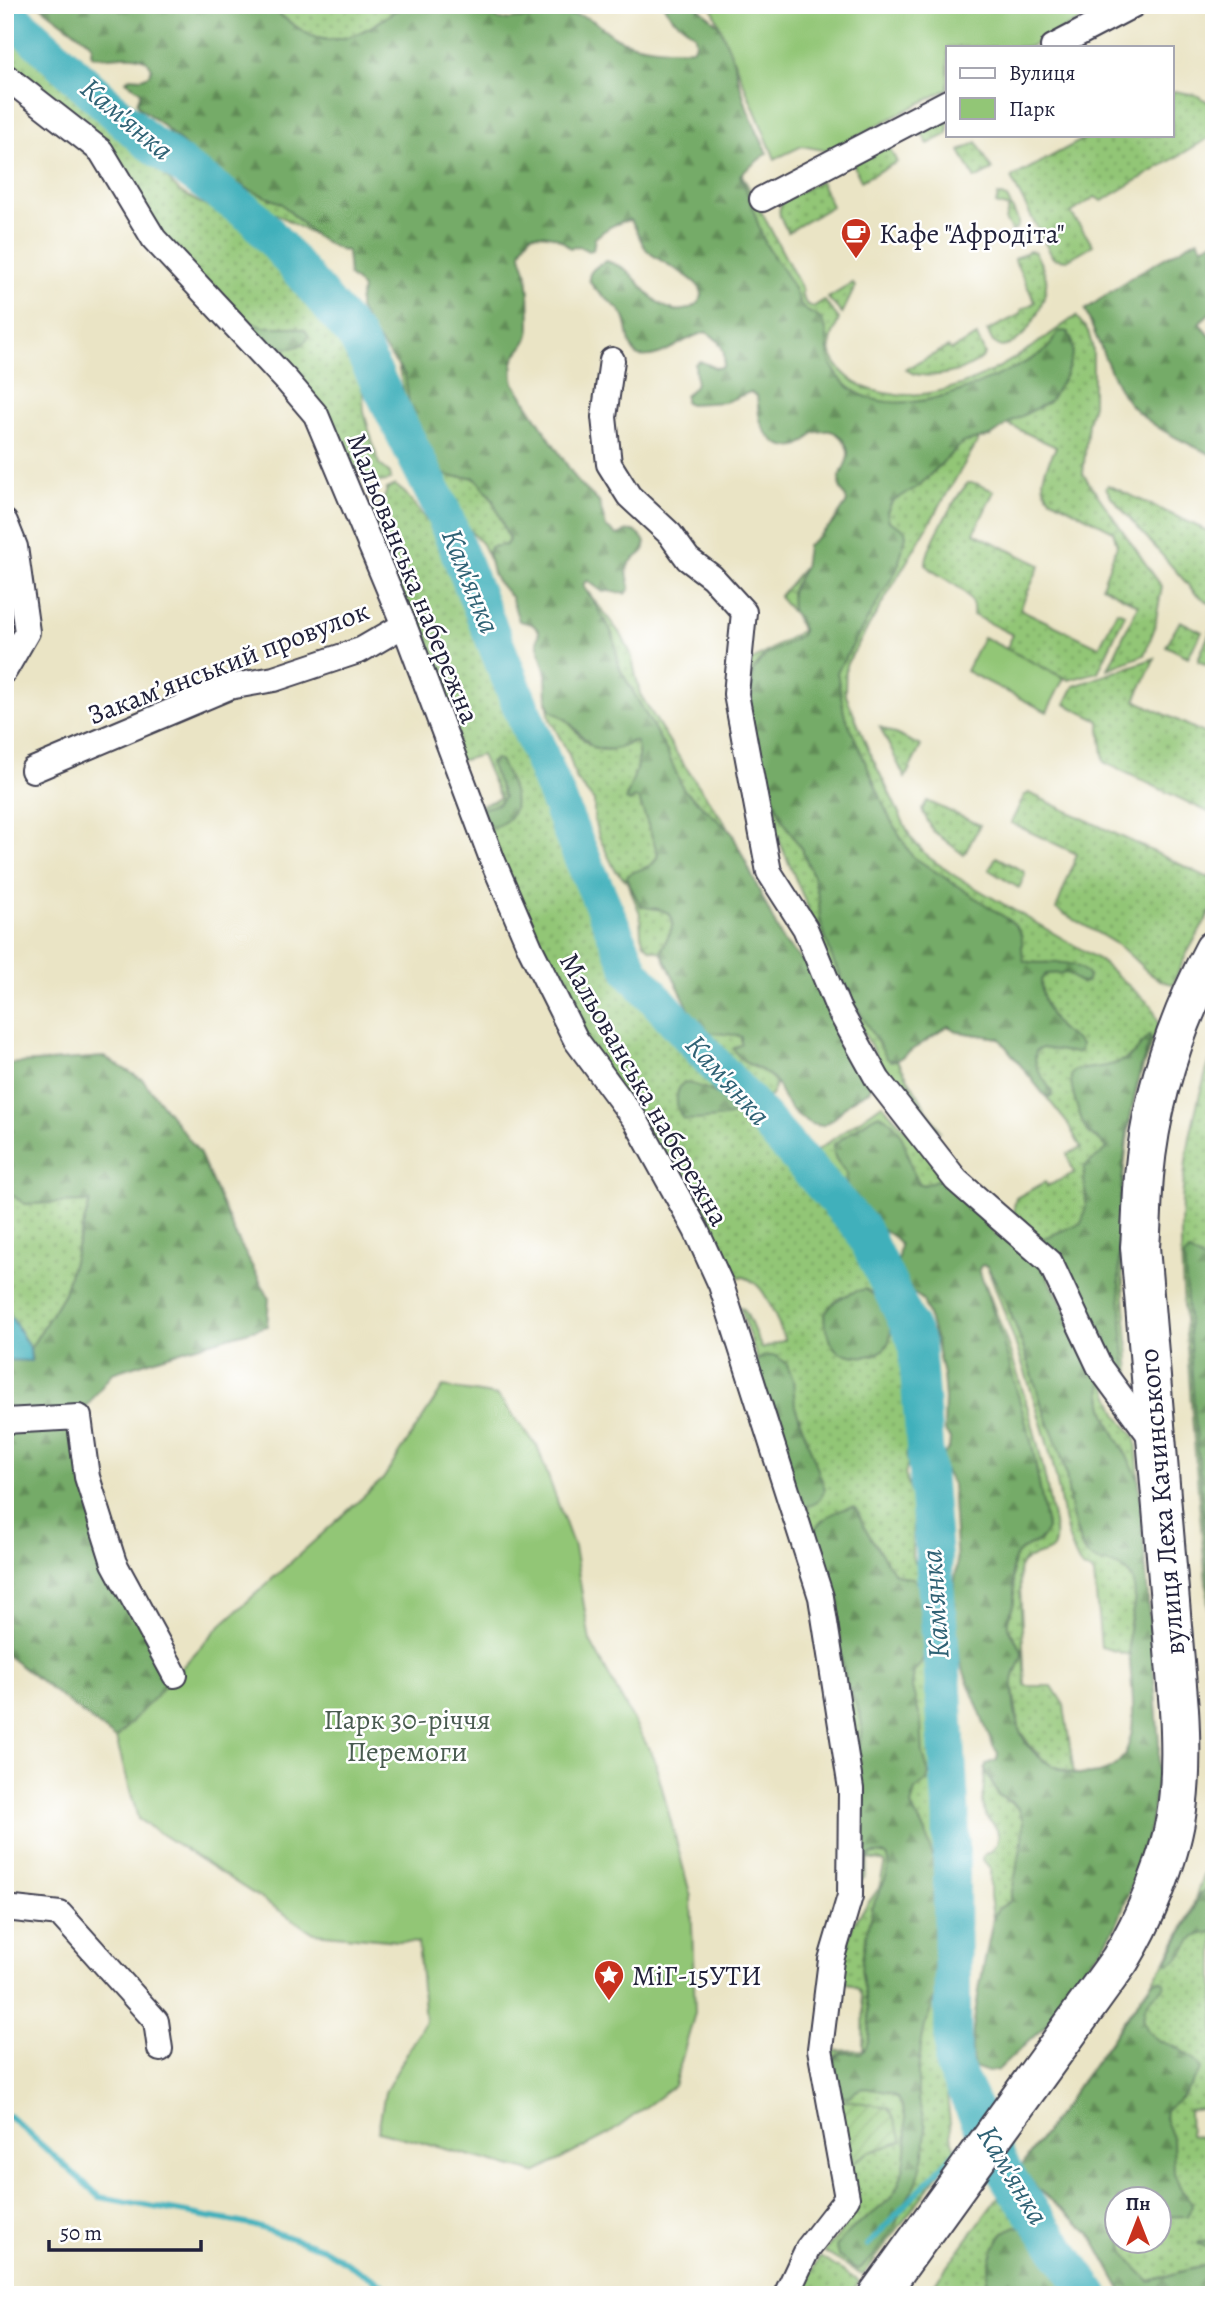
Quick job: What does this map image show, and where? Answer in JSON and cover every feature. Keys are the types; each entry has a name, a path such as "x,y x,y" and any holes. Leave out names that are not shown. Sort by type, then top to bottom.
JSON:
{"main road":[{"name":"вулиця Леха Качинського","path":"1072,2042 1130,1945 1156,1883 1176,1816 1181,1746 1140,1247 1144,1175 1158,1094 1183,1012 1214,950"},
{"name":"вулиця Леха Качинського","path":"1072,2042 1143,1951 1174,1883 1190,1828 1197,1744 1156,1244 1160,1177 1174,1095 1197,1018 1214,981"},
{"path":"878,2295 931,2236 1072,2042"},
{"path":"898,2295 931,2236"}],"street":[{"path":"1055,46 1133,5"},
{"name":"Мальованська набережна","path":"5,76 101,150 154,239 316,415 404,625 492,859 531,950 576,1040 636,1121 696,1230 721,1285 821,1597 851,1789 850,1896 831,1960 820,2049 847,2198 808,2248 786,2295"},
{"path":"762,198 946,103"},
{"path":"612,360 604,417 609,464 629,496 670,534 688,559 712,577 744,612 736,694 769,872 806,928 838,1008 877,1080 956,1180 1050,1262 1100,1368 1156,1443"},
{"path":"5,522 15,547 27,632 5,670"},
{"name":"Закамʼянський провулок","path":"33,770 229,688 274,679 361,650 404,625"},
{"path":"5,1421 79,1417 87,1477 114,1563 175,1675"},
{"path":"5,1908 60,1914 156,2021 160,2049"}],"green space":[{"path":"39,5 267,5 312,36 336,39 372,27 401,5 485,5 488,12 500,20 553,15 581,16 612,35 634,44 654,48 692,49 696,43 695,35 672,17 663,5 696,5 719,25 730,50 748,111 767,153 740,175 764,240 792,285 802,307 818,317 825,326 828,355 843,381 856,392 872,399 889,402 925,400 960,391 1008,371 1043,352 1058,332 1068,332 1073,352 1066,375 1049,402 1012,421 991,436 962,443 919,486 892,502 887,512 889,521 905,530 906,536 897,569 837,672 844,713 890,819 912,856 1012,922 1022,937 1024,961 1067,963 1082,969 1088,975 1087,982 1081,983 1067,973 1046,974 1041,980 1050,1015 1058,1027 1081,1045 1080,1051 1076,1053 1042,1048 1036,1051 1037,1068 1052,1092 1051,1097 1045,1096 999,1038 959,1032 948,1026 897,1060 890,1061 886,1057 834,963 820,921 819,900 813,876 803,852 781,817 754,746 749,723 753,671 763,657 801,635 803,631 792,611 791,592 804,568 807,546 832,524 847,502 839,482 848,452 840,437 834,432 821,431 813,433 798,445 782,446 769,436 764,428 759,416 757,396 750,392 725,402 685,402 685,396 696,382 695,364 700,361 716,368 723,367 721,346 706,332 656,355 638,356 634,352 623,315 590,282 590,275 595,268 607,261 622,267 658,302 673,310 692,307 700,299 702,292 688,277 649,252 630,220 616,224 595,238 593,250 588,251 579,246 570,248 557,238 543,234 532,234 525,243 521,253 528,280 529,333 513,362 514,383 578,482 599,502 606,527 617,535 628,531 635,532 645,543 644,550 628,566 630,589 625,594 603,592 588,581 584,583 584,587 609,627 614,638 619,667 667,752 683,789 732,833 783,941 807,965 871,1086 869,1091 850,1102 830,1121 819,1126 797,1115 772,1078 737,1055 733,1049 741,1044 741,1037 708,1032 698,1027 661,952 672,928 671,917 667,912 640,905 627,879 631,873 653,863 658,854 639,799 634,798 630,802 626,800 637,764 636,742 632,741 613,749 592,747 567,720 551,710 547,701 546,674 537,642 539,631 532,624 519,621 511,597 493,573 488,553 490,547 506,545 509,540 492,498 473,477 453,477 436,472 419,457 405,375 374,335 359,309 362,288 349,276 347,251 315,236 281,203 217,176 165,127 140,108 137,103 141,92 126,81 130,77 142,78 149,75 152,69 147,62 134,56 93,56 90,43"},
{"path":"267,5 401,5 372,27 348,37 324,39 294,26"},
{"path":"711,5 1110,5 1031,46 946,46 946,90 828,151 802,146 775,159"},
{"path":"5,34 21,43 54,73 86,90 113,110 126,123 147,156 180,192 227,213 300,263 316,269 333,294 361,363 364,412 379,464 390,473 391,479 377,482 357,469 110,174 5,85"},
{"path":"1174,91 1196,95 1214,105 1214,135 1102,201 1095,197 1071,213 1093,245 1067,260 1053,258 1011,178 1089,136 1174,136"},
{"path":"946,115 946,135 928,144 919,129"},
{"path":"165,127 217,176 281,203 315,236 278,215 208,185 194,174"},
{"path":"977,142 992,170 975,179 960,151"},
{"path":"888,145 897,162 861,181 853,164"},
{"path":"699,150 742,175 803,291 801,293 806,304 813,307 824,300 839,319 831,342 831,355 839,369 862,386 891,394 917,395 942,391 990,372 1076,316 1088,331 1093,349 1093,404 1088,423 1083,474 1162,587 1154,630 1144,655 1108,669 1138,605 1102,586 1117,545 1113,531 1050,498 1043,479 1056,447 992,417 846,665 845,693 869,751 911,838 927,856 955,876 1098,959 1152,1006 1159,1024 1144,1064 1133,1106 1122,1200 1121,1262 1129,1359 1129,1397 1015,1220 1016,1198 1045,1182 1048,1186 1074,1173 1067,1154 1081,1148 1068,1124 999,1038 959,1032 948,1026 897,1060 939,1130 923,1121 882,1067 831,971 808,908 767,812 746,744 748,663 806,628 779,597 889,465"},
{"path":"820,181 832,206 788,232 779,213 783,201"},
{"path":"998,195 1007,198 1018,220 1018,227 1012,232 1005,220 1009,208 996,204"},
{"path":"1198,239 1202,247 1214,241 1214,309 1199,323 1214,340 1214,456 1164,431 1131,405 1112,375 1085,310 1133,276"},
{"path":"1029,251 1035,252 1046,278 1044,298 1027,331 1010,345 1001,347 993,342 987,331 1021,314 1021,310 1035,302 1014,259"},
{"path":"853,283 855,287 842,314 828,298"},
{"path":"238,320 264,327 305,330 309,336 305,342 294,347 259,346"},
{"path":"977,336 985,354 971,366 935,375 913,373 906,369 948,347 951,350"},
{"path":"398,365 408,383 413,440 421,459 439,473 476,480 499,514 509,540 505,545 488,553 489,559 482,544 418,472 409,453 405,397"},
{"path":"968,483 994,491 974,533 1040,565 1020,609 1099,647 1117,611 1125,614 1098,672 1069,680 1006,649 1013,635 973,615 973,606 964,592 926,565 930,548 949,510"},
{"path":"395,485 453,548 462,562 478,624 519,726 521,745 546,783 563,828 559,835 593,925 631,985 649,1006 680,1034 705,1066 725,1076 741,1095 748,1098 781,1140 794,1146 807,1184 834,1210 862,1249 902,1322 911,1357 906,1384 913,1422 905,1474 913,1508 912,1556 914,1562 926,1572 927,1579 926,1605 936,1722 932,1740 944,1783 946,1823 959,1839 961,1846 961,1851 953,1856 948,1865 947,1924 958,1962 948,2008 946,2033 947,2095 952,2141 956,2151 863,2275 824,2252 842,2231 848,2215 843,2170 867,2153 902,2141 830,2101 831,2051 863,2050 861,1994 856,1987 838,1978 853,1924 879,1888 885,1863 869,1859 864,1878 860,1881 805,1533 811,1522 740,1307 745,1310 762,1349 785,1340 771,1306 758,1285 738,1276 726,1279 587,1042 472,809 500,798 481,755 456,762 359,503 378,506 387,489"},
{"path":"1108,485 1214,534 1214,606 1195,593 1112,498 1106,488"},
{"path":"588,592 622,636 631,654 640,694 680,759 732,833 683,789 667,752 619,667 614,638"},
{"path":"1180,621 1202,632 1188,657 1166,646"},
{"path":"1214,624 1214,668 1198,659"},
{"path":"983,637 1064,678 1047,712 966,671"},
{"path":"1155,658 1135,700 1214,738 1214,815 1104,762 1099,721 1065,704 1074,686"},
{"path":"547,701 594,747 609,750 636,742 638,763 626,797 639,799 658,854 650,866 627,881 615,870 599,837 594,820 594,801 576,779 569,755 550,719"},
{"path":"880,727 921,746 905,778"},
{"path":"496,759 500,761 513,791 514,809 510,817 490,828 481,809 498,804 504,797 490,763"},
{"path":"1029,793 1209,878 1214,869 1214,906 1173,984 1157,979 1119,946 1056,909 1077,854 1011,823 1024,796"},
{"path":"927,801 980,825 964,855 933,831 922,810"},
{"path":"996,857 1023,871 1025,875 1019,888 989,870"},
{"path":"627,881 640,905 667,912 671,917 672,928 661,952 650,949 644,943 640,914"},
{"path":"703,1031 737,1034 741,1037 744,1062 766,1073 776,1082 771,1096 767,1097 743,1070 719,1055"},
{"path":"1150,1035 1127,1131 1119,1212 1119,1282 1127,1385 1119,1382 1105,1338 1093,1314 1040,1242 1081,1223 1086,1203 1084,1167 1107,1149 1090,1134 1083,1123 1074,1097 1071,1075 1075,1070 1122,1061 1135,1052"},
{"path":"1214,1049 1214,1674 1181,1245 1187,1158 1195,1113"},
{"path":"104,1057 143,1080 199,1152 235,1234 269,1298 267,1326 112,1373 79,1417 87,1477 175,1675 116,1739 5,1654 5,1360 31,1360 30,1349 64,1293 90,1202 25,1204 5,1190 5,1062"},
{"path":"684,1082 727,1099 740,1106 740,1112 713,1119 683,1119 677,1100 678,1090"},
{"path":"882,1104 966,1196 930,1182 920,1184 910,1167 909,1155 879,1115 834,1144 835,1158 847,1174 846,1188 850,1197 839,1189 811,1155"},
{"path":"879,1115 897,1127 920,1184 939,1179 949,1183 966,1196 995,1234 1007,1238 1039,1262 1102,1374 1101,1390 1107,1418 1139,1481 1159,1743 1151,1824 1117,1924 1102,1949 1064,1997 1046,2025 998,2070 988,2072 974,2067 972,2037 993,1918 997,1910 1010,1901 1022,1843 1023,1820 1019,1809 999,1795 985,1770 986,1764 997,1760 998,1753 960,1662 952,1600 957,1565 952,1484 939,1460 949,1448 950,1438 944,1431 943,1375 934,1334 923,1300 911,1291 897,1264 900,1245 895,1238 867,1219 850,1197 846,1188 847,1174 834,1153 834,1144","holes":["982,1265 987,1266 1012,1317 1060,1453 1072,1514 1082,1546 1092,1559 1123,1569 1133,1583 1134,1601 1129,1630 1133,1712 1131,1733 1126,1751 1115,1765 1098,1773 1074,1773 1042,1759 1026,1741 1017,1720 1013,1680 1022,1654 1008,1626 1014,1601 1013,1564 1019,1552 1040,1539 1047,1528 1032,1445 979,1269"]},
{"path":"5,1190 25,1204 90,1201 64,1293 30,1349 5,1306"},
{"path":"1190,1252 1214,1266 1214,1645 1184,1257"},
{"path":"987,1266 1012,1318 1061,1454 1073,1519 1082,1548 1092,1558 1127,1569 1134,1581 1129,1655 1101,1647 1094,1575 1092,1571 1082,1568 1071,1544 1039,1414"},
{"path":"984,1281 1015,1365 1032,1422 1055,1533 1051,1550 1031,1557 1019,1568 1025,1686 1052,1686 1064,1705 1074,1774 1048,1764 1020,1731 1012,1682 1022,1654 1007,1625 1014,1603 1012,1562 1020,1550 1040,1541 1047,1528 1032,1445"},
{"path":"865,1289 878,1299 887,1312 891,1333 889,1341 881,1351 867,1356 840,1352 832,1344 824,1318 837,1300"},
{"path":"764,1356 776,1356 786,1363 793,1379 795,1406 825,1489 819,1500 809,1506 800,1506 753,1363"},
{"path":"1102,1374 1117,1414 1136,1439 1139,1481 1107,1418 1101,1390"},
{"name":"Парк 30-річчя Перемоги","path":"443,1387 498,1396 537,1446 574,1547 590,1641 654,1758 691,1897 695,2013 674,2086 609,2134 535,2173 378,2131 385,2092 425,2021 418,1943 314,1933 138,1819 116,1739 219,1627 383,1479"},
{"path":"854,1507 894,1573 913,1578 923,1590 927,1648 914,1672 912,1687 921,1722 923,1754 929,1774 927,1781 915,1790 911,1806 926,1834 935,1865 943,1874 949,1890 947,1924 953,1946 948,1974 936,1995 921,2046 918,2100 926,2127 924,2155 917,2182 899,2214 895,2227 872,2258 860,2269 838,2256 836,2247 848,2232 892,2196 901,2176 907,2136 904,2112 893,2095 864,2088 847,2098 838,2096 833,2060 842,2053 861,2053 869,2038 862,1959 872,1911 889,1863 887,1857 881,1854 871,1855 863,1867 861,1866 858,1757 862,1725 847,1684 813,1533 819,1524 830,1516"},
{"path":"985,1770 998,1794 1019,1810 1023,1828 1010,1901 997,1910 993,1918 990,1868 983,1860 984,1855 994,1848 998,1832 984,1810"},
{"path":"1214,1826 1214,2107 1189,2111 1190,2135 1207,2140 1214,2148 1214,2295 1124,2295 1090,2233 1038,2189 1020,2168 1164,1964 1189,1917 1205,1869"},
{"path":"1207,1889 1214,1890 1214,1932 1191,1940 1182,1954 1169,1964 1167,1961 1191,1917 1199,1894"},
{"path":"1153,1981 1165,1982 1164,1987 1147,2004 1144,2022 1147,2028 1162,2042 1188,2055 1201,2070 1184,2095 1166,2110 1165,2118 1173,2138 1174,2173 1181,2189 1192,2203 1191,2210 1188,2216 1174,2216 1174,2184 1104,2184 1104,2254 1126,2254 1149,2281 1207,2264 1212,2260 1213,2254 1209,2248 1198,2244 1199,2241 1214,2240 1214,2295 1124,2295 1090,2233 1038,2189 1020,2168"},
{"path":"830,2101 853,2101 889,2108 903,2141 867,2153 843,2170"},
{"path":"998,2197 1030,2225 1060,2280 1084,2295 926,2295"},
{"path":"1016,2226 1025,2229 1038,2241 1060,2280 1084,2295 983,2295 995,2245 1000,2237"},
{"path":"820,2257 859,2281 849,2295 799,2295"}],"water":[{"path":"5,1306 30,1349 31,1361 5,1360"}],"waterway":[{"name":"Кам'янка","path":"5,11 147,141 255,218 356,337 442,510 574,839 632,972 862,1229 916,1341 951,1813 953,2065 999,2162 1091,2295"},
{"path":"5,2116 9,2116 100,2197 252,2225 324,2249 399,2295"},
{"path":"868,2245 972,2134"}],"place":[{"name":"Кафе \"Афродіта\"","path":"856,260"},
{"name":"МіГ-15УТИ","path":"609,2002"}]}
